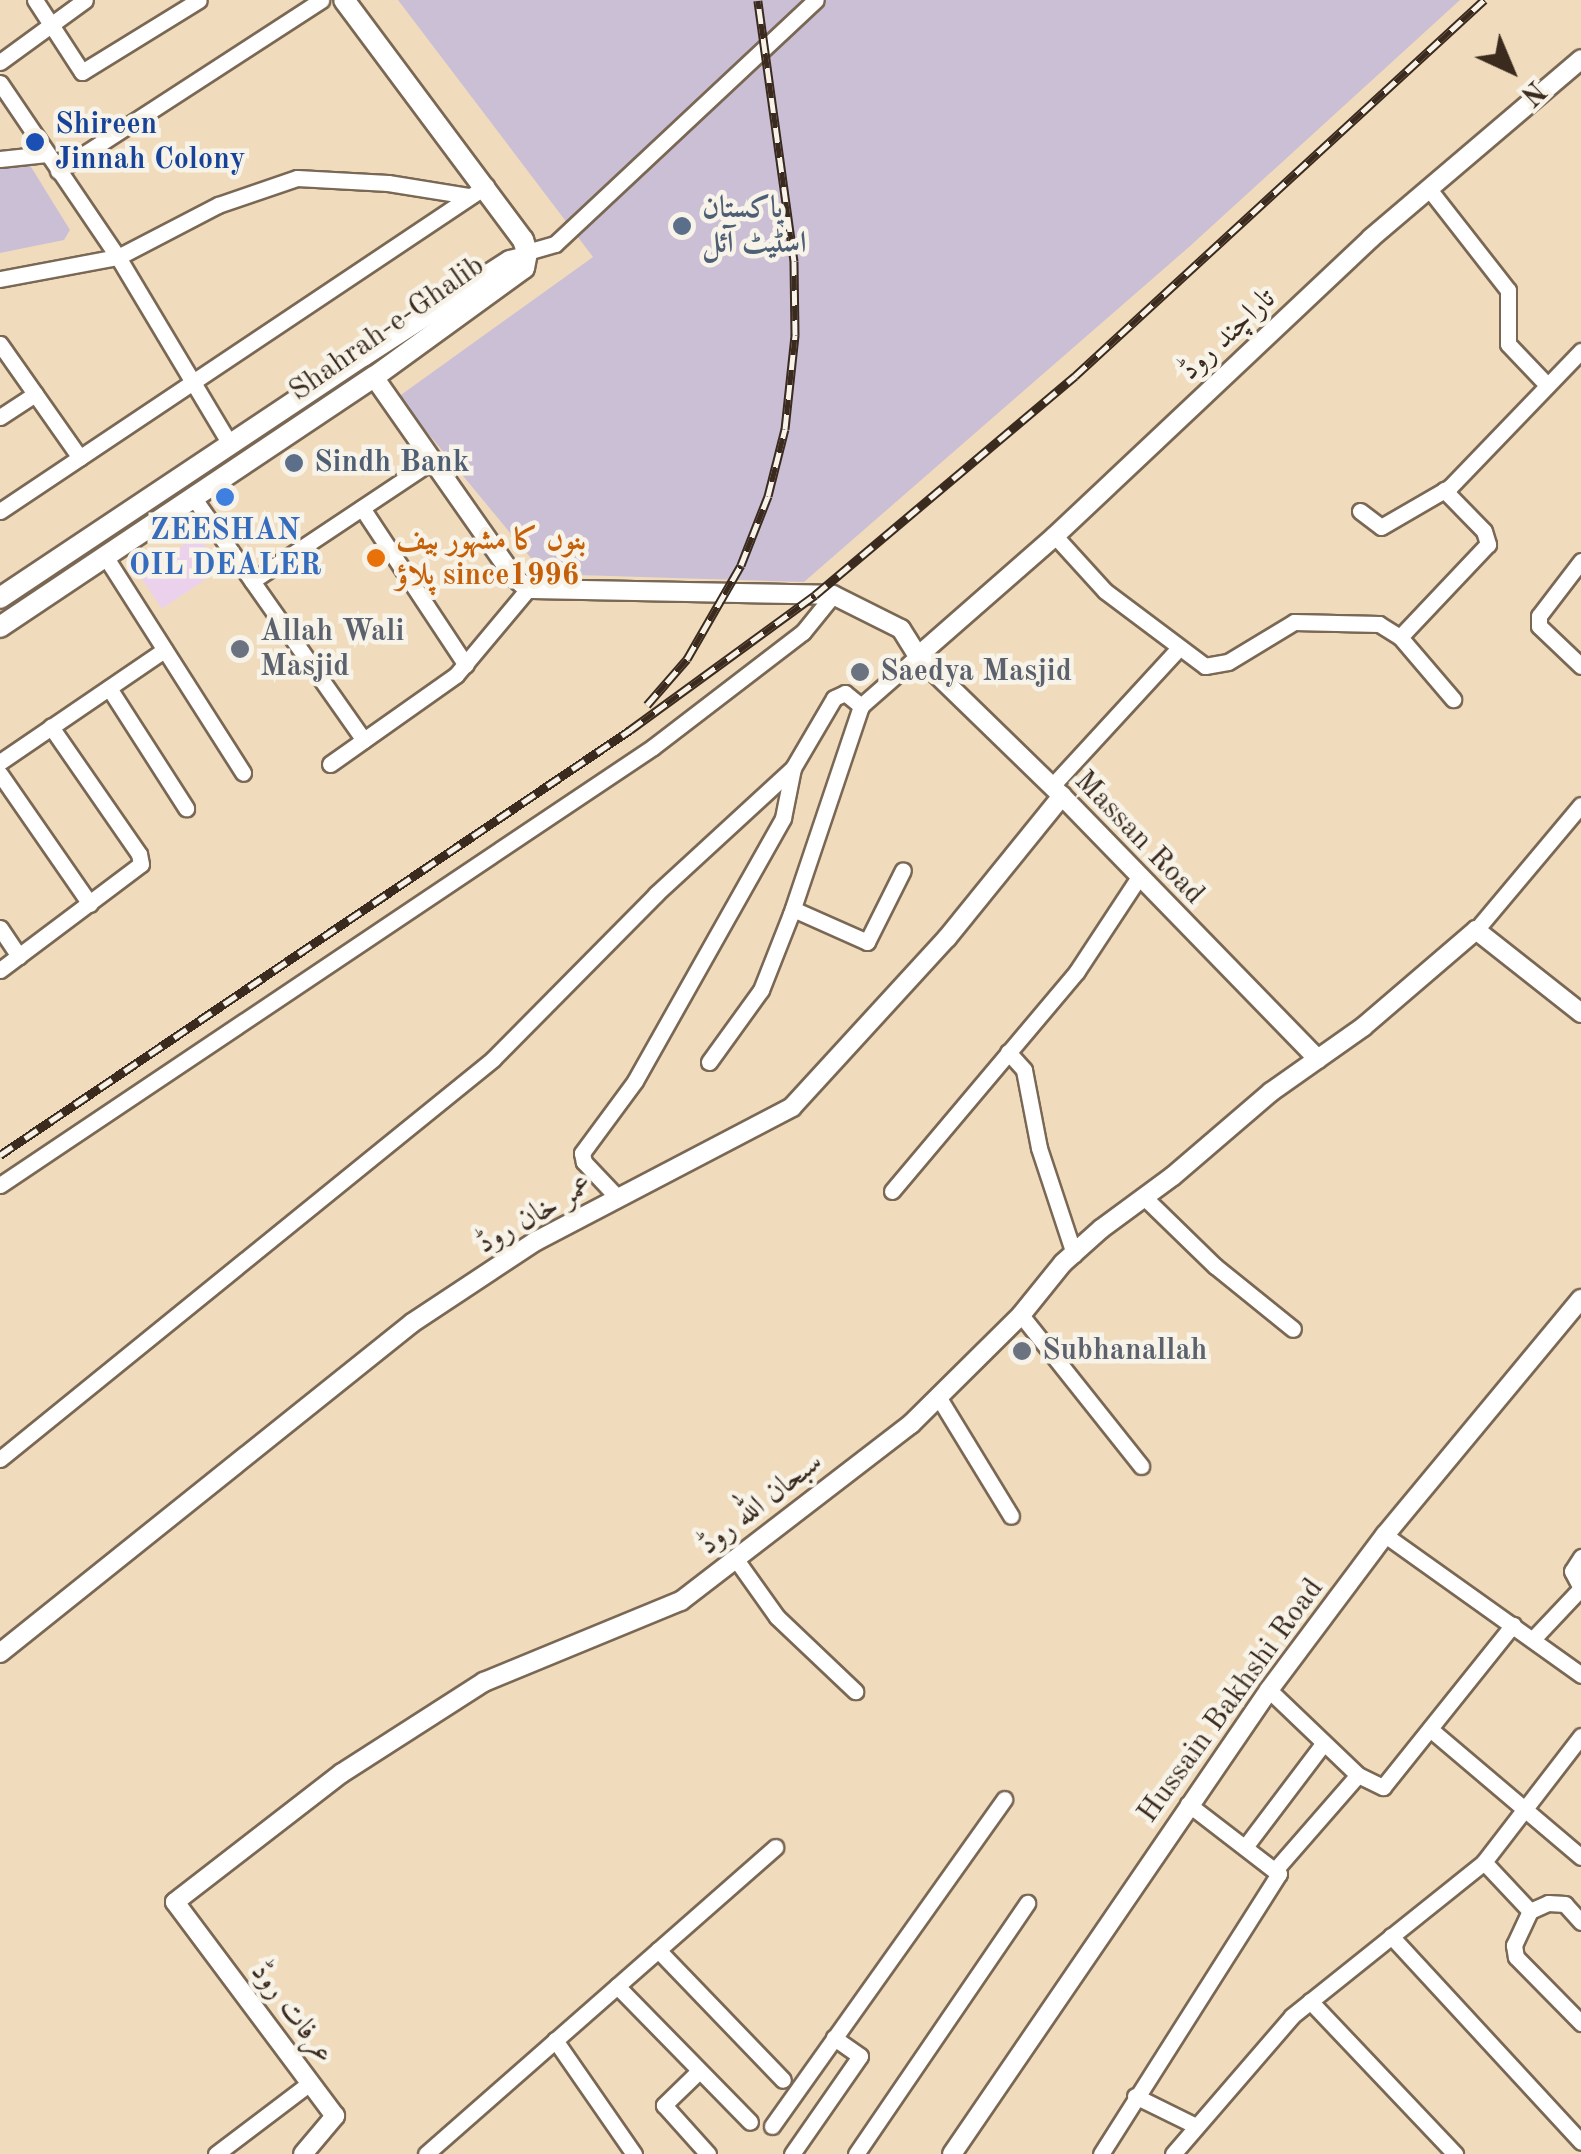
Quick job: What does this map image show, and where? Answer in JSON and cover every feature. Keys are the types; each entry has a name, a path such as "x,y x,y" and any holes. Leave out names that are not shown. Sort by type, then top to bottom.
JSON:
{"main road":[{"path":"344,0 477,191 527,254"},
{"name":"Shahrah-e-Ghalib","path":"0,627 374,377 519,274 527,254"},
{"name":"Shahrah-e-Ghalib","path":"0,598 496,269 527,254"}],"street":[{"path":"35,0 82,72 199,0"},
{"path":"0,62 86,0"},
{"path":"58,171 320,0"},
{"path":"527,254 555,244 816,0"},
{"name":"تاراچند روڈ","path":"918,656 1055,536 1429,189 1581,59"},
{"path":"0,83 118,257 230,444"},
{"path":"0,159 47,154"},
{"path":"0,279 118,257 218,205 297,178 477,191"},
{"path":"1429,189 1508,290 1508,344 1547,386"},
{"path":"0,511 477,191"},
{"path":"0,344 80,458"},
{"path":"1360,511 1381,527 1444,490 1581,351"},
{"path":"374,377 514,577 528,589 833,595"},
{"path":"0,417 35,394"},
{"path":"252,582 432,460"},
{"path":"1400,636 1488,544 1484,531 1444,490"},
{"path":"193,496 364,740"},
{"path":"362,508 466,664"},
{"path":"1055,536 1105,591 1204,666 1217,667 1294,622 1379,624 1400,636 1452,699"},
{"path":"105,556 243,773"},
{"path":"1581,562 1539,616 1538,626 1581,666"},
{"path":"330,764 466,664 528,589"},
{"path":"0,1185 653,746 803,632 833,595"},
{"name":"Massan Road","path":"833,595 902,629 918,656 1057,791 1318,1060"},
{"path":"0,762 164,650"},
{"path":"1057,791 1178,650"},
{"path":"709,1062 761,990 793,910 861,706 918,656"},
{"path":"110,688 186,808"},
{"path":"0,1459 493,1059 656,894 793,768 834,698 845,693 861,706"},
{"path":"0,970 136,870 142,860 52,727"},
{"path":"618,1198 584,1162 582,1153 636,1081 784,818 793,768"},
{"path":"0,774 90,904"},
{"name":"عمر خان روڈ","path":"0,1653 412,1322 536,1242 792,1107 947,938 1057,791"},
{"path":"1581,805 1476,930 1581,1012"},
{"path":"793,910 867,942 903,870"},
{"path":"892,1191 1077,971 1138,876"},
{"path":"0,928 19,956"},
{"name":"سبحان اللہ روڈ","path":"176,1902 342,1773 484,1682 681,1600 938,1398 1021,1315 1074,1254 1363,1027 1476,930"},
{"path":"1008,1052 1024,1070 1039,1148 1074,1254"},
{"path":"1145,1198 1215,1266 1293,1329"},
{"name":"Hussain Bakhshi Road","path":"952,2154 1269,1690 1385,1535 1581,1299"},
{"path":"1021,1315 1141,1466"},
{"path":"938,1398 1011,1516"},
{"path":"1385,1535 1581,1675"},
{"path":"1533,1639 1581,1588 1572,1571 1581,1557"},
{"path":"735,1558 776,1616 855,1692"},
{"path":"1269,1690 1358,1775 1375,1787 1386,1786 1513,1624"},
{"path":"1430,1729 1527,1807 1581,1857"},
{"path":"1175,2153 1194,2126 1310,2001 1484,1862 1581,1736"},
{"path":"1245,1847 1323,1744"},
{"path":"1275,1870 1358,1775"},
{"path":"772,2126 1004,1800"},
{"path":"1101,2154 1279,1874 1188,1804"},
{"path":"426,2154 774,1847"},
{"path":"1484,1862 1530,1911"},
{"name":"عرفات روڈ","path":"176,1902 335,2116 303,2154"},
{"path":"856,2154 1027,1903"},
{"path":"1581,1922 1565,1904 1548,1903 1530,1911 1518,1930 1516,1956 1581,2024"},
{"path":"1391,1936 1581,2142"},
{"path":"658,1950 783,2080"},
{"path":"617,1986 750,2122"},
{"path":"1310,2001 1455,2154"},
{"path":"792,2154 860,2056 834,2038"},
{"path":"555,2040 634,2154"},
{"path":"699,2071 664,2105 708,2154"},
{"path":"216,2154 310,2083"},
{"path":"1135,2096 1194,2126"}],"shaded area":[{"path":"398,0 1460,0 1189,247 804,582 544,574 398,397 593,257"},
{"path":"28,162 70,230 64,240 0,253 0,167"},
{"path":"198,535 221,569 162,609 139,575"}],"railway":[{"path":"647,705 687,659 741,565 768,496 785,429 795,335 794,261 758,0"},
{"path":"0,1155 630,730 815,595 1075,376 1484,0"}],"place":[{"name":"Shireen Jinnah Colony","path":"35,142"},
{"name":"پاکستان اسٹیٹ آئل","path":"682,226"},
{"name":"Sindh Bank","path":"294,463"},
{"name":"ZEESHAN OIL DEALER","path":"225,497"},
{"name":"بنوں کا مشہور بیف پلاؤ since1996","path":"376,558"},
{"name":"Allah Wali Masjid","path":"240,649"},
{"name":"Saedya Masjid","path":"860,672"},
{"name":"Subhanallah","path":"1022,1351"}]}
